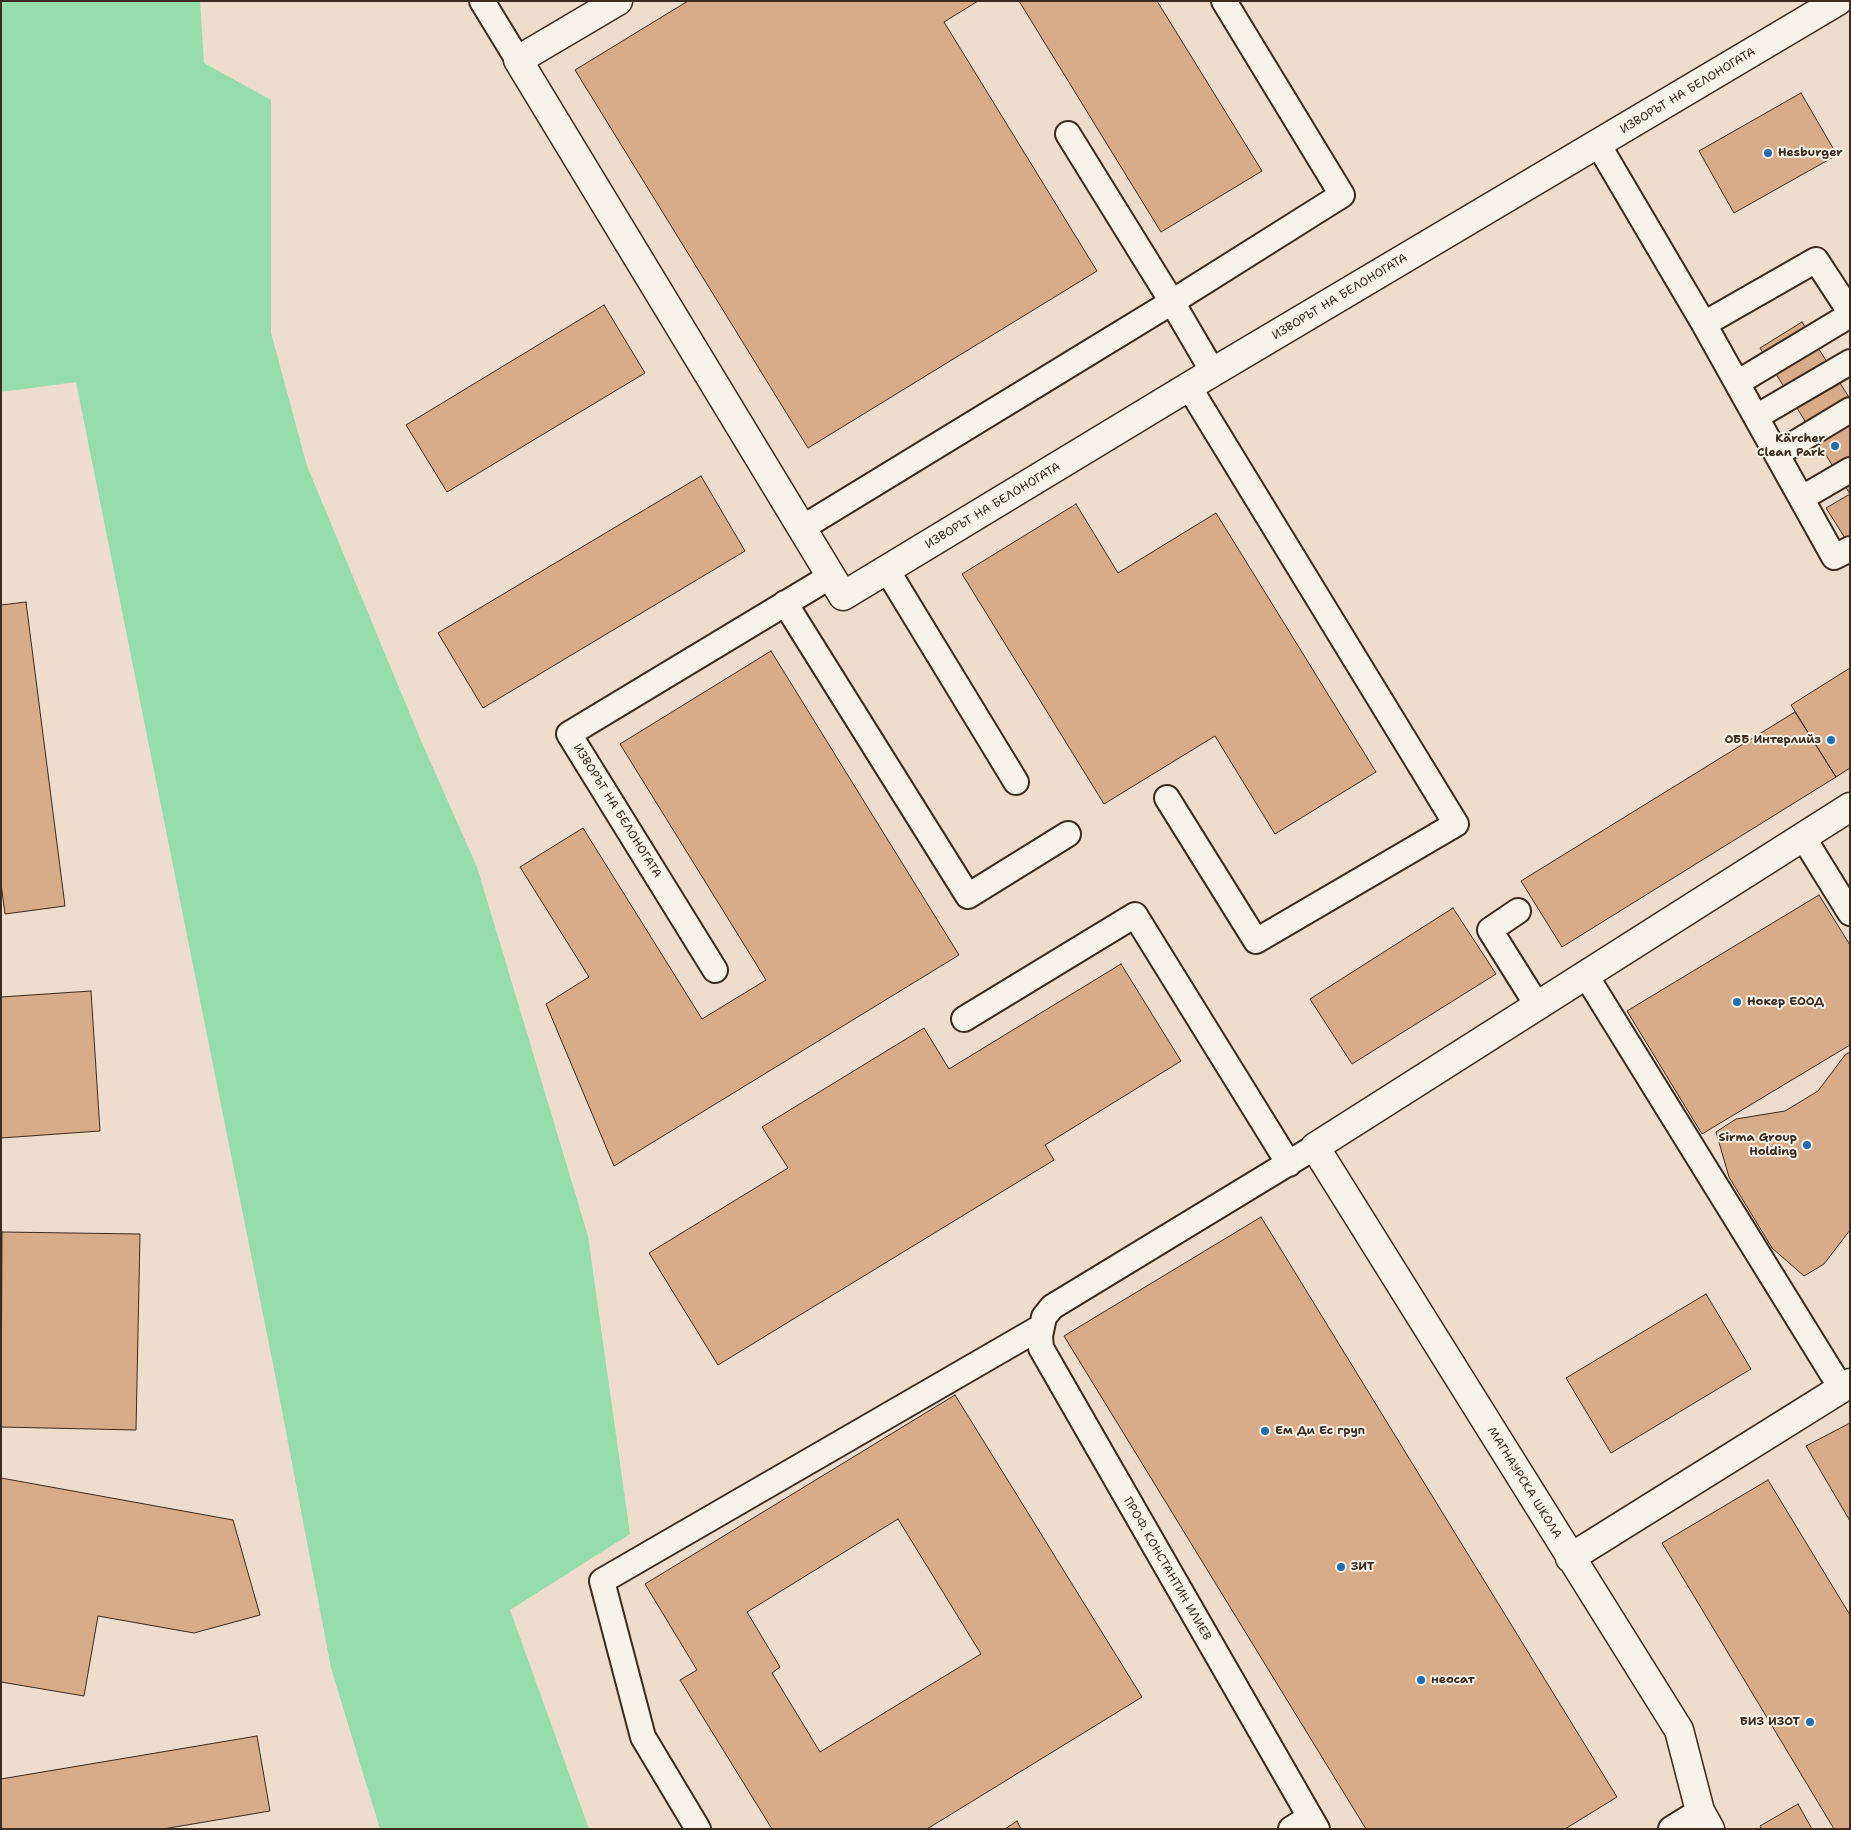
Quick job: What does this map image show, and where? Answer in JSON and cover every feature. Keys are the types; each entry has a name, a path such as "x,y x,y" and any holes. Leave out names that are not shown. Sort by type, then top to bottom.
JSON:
{"street":[{"path":"618,1 518,60 837,586"},
{"path":"1840,1 1850,18"},
{"name":"ИЗВОРЪТ НА БЕЛОНОГАТА","path":"837,586 886,570 1214,372 1840,1"},
{"path":"1315,1147 1850,807"},
{"name":"МАГНАУРСКА ШКОЛА","path":"1315,1147 1678,1730 1705,1820"},
{"path":"1570,1558 1845,1386"}],"lane":[{"path":"482,1 518,60"},
{"path":"802,528 1172,302 1342,195 1224,1"},
{"path":"1068,134 1214,372"},
{"path":"1598,144 1704,324 1834,557 1850,549"},
{"path":"1704,324 1816,260 1850,313 1737,383"},
{"path":"1756,417 1850,362"},
{"path":"1167,798 1256,941 1401,854 1456,824 1189,387"},
{"path":"1776,454 1850,410"},
{"path":"1802,498 1850,470"},
{"path":"886,570 1016,782"},
{"name":"ИЗВОРЪТ НА БЕЛОНОГАТА","path":"715,970 569,734 785,603 837,586"},
{"path":"785,603 968,896 1068,834"},
{"path":"1803,837 1850,913"},
{"path":"1518,911 1490,930 1537,1005"},
{"path":"964,1019 1135,914 1288,1164"},
{"path":"1585,974 1845,1386"},
{"path":"698,1829 643,1738 602,1581 1040,1327 1052,1306 1315,1147"},
{"name":"ПРОФ. КОНСТАНТИН ИЛИЕВ","path":"1040,1327 1041,1348 1306,1825"},
{"path":"1671,1829 1705,1820"}],"green space":[{"path":"1,1 200,1 204,63 271,100 271,333 307,466 422,743 477,867 588,1236 630,1534 510,1610 589,1829 380,1829 331,1668 275,1374 76,382 1,392"}],"building":[{"path":"688,1 978,1 944,22 1097,271 808,448 575,70"},
{"path":"1019,1 1157,1 1262,171 1161,232"},
{"name":"Hesburger","path":"1801,93 1837,155 1734,213 1699,151"},
{"path":"604,305 645,373 447,492 406,425"},
{"name":"Kärcher Clean Park","path":"1802,322 1850,399 1850,494 1760,348"},
{"path":"701,476 745,551 483,708 438,633"},
{"path":"1850,494 1850,546 1826,508"},
{"path":"1076,504 1118,573 1216,513 1376,772 1275,834 1215,736 1104,804 962,574"},
{"path":"26,602 65,906 5,914 1,883 1,605"},
{"path":"771,651 959,955 614,1166 546,1004 589,977 520,867 583,828 702,1019 766,980 620,744"},
{"name":"ОББ Интерлийз","path":"1850,668 1850,768 1836,777 1791,705"},
{"path":"1795,712 1836,777 1562,947 1521,881"},
{"path":"1819,895 1850,945 1850,1045 1702,1134 1627,1011"},
{"path":"1453,908 1496,974 1352,1064 1310,999"},
{"path":"1121,964 1181,1061 1045,1145 1054,1160 718,1365 649,1253 788,1168 762,1127 924,1028 949,1069"},
{"path":"91,991 100,1131 1,1138 1,997"},
{"path":"1850,1052 1850,1230 1824,1264 1804,1276 1772,1248 1729,1177 1716,1132 1736,1119 1785,1111 1818,1091 1845,1055"},
{"name":"ЗИТ","path":"1261,1217 1617,1797 1565,1829 1366,1829 1064,1336"},
{"path":"2,1232 140,1234 136,1430 1,1427"},
{"path":"1706,1294 1751,1369 1611,1453 1566,1378"},
{"path":"955,1395 1142,1697 927,1829 772,1829 680,1680 697,1670 645,1584","holes":["898,1519 981,1654 820,1752 772,1673 780,1667 747,1612"]},
{"path":"1850,1423 1850,1521 1806,1446"},
{"path":"1,1478 233,1520 260,1615 194,1633 98,1616 84,1696 1,1682"},
{"name":"БИЗ ИЗОТ","path":"1768,1480 1850,1615 1850,1829 1834,1829 1662,1543"},
{"path":"257,1736 270,1811 163,1829 1,1829 1,1779"},
{"path":"1798,1804 1812,1829 1761,1829 1760,1826"},
{"path":"1017,1821 1021,1829 1005,1829"}],"place":[{"name":"Hesburger","path":"1768,153"},
{"name":"Kärcher Clean Park","path":"1835,446"},
{"name":"ОББ Интерлийз","path":"1831,740"},
{"name":"Нокер ЕООД","path":"1737,1002"},
{"name":"Sirma Group Holding","path":"1807,1145"},
{"name":"Ем Ди Ес груп","path":"1265,1431"},
{"name":"ЗИТ","path":"1341,1567"},
{"name":"неосат","path":"1421,1680"},
{"name":"БИЗ ИЗОТ","path":"1810,1722"}]}
